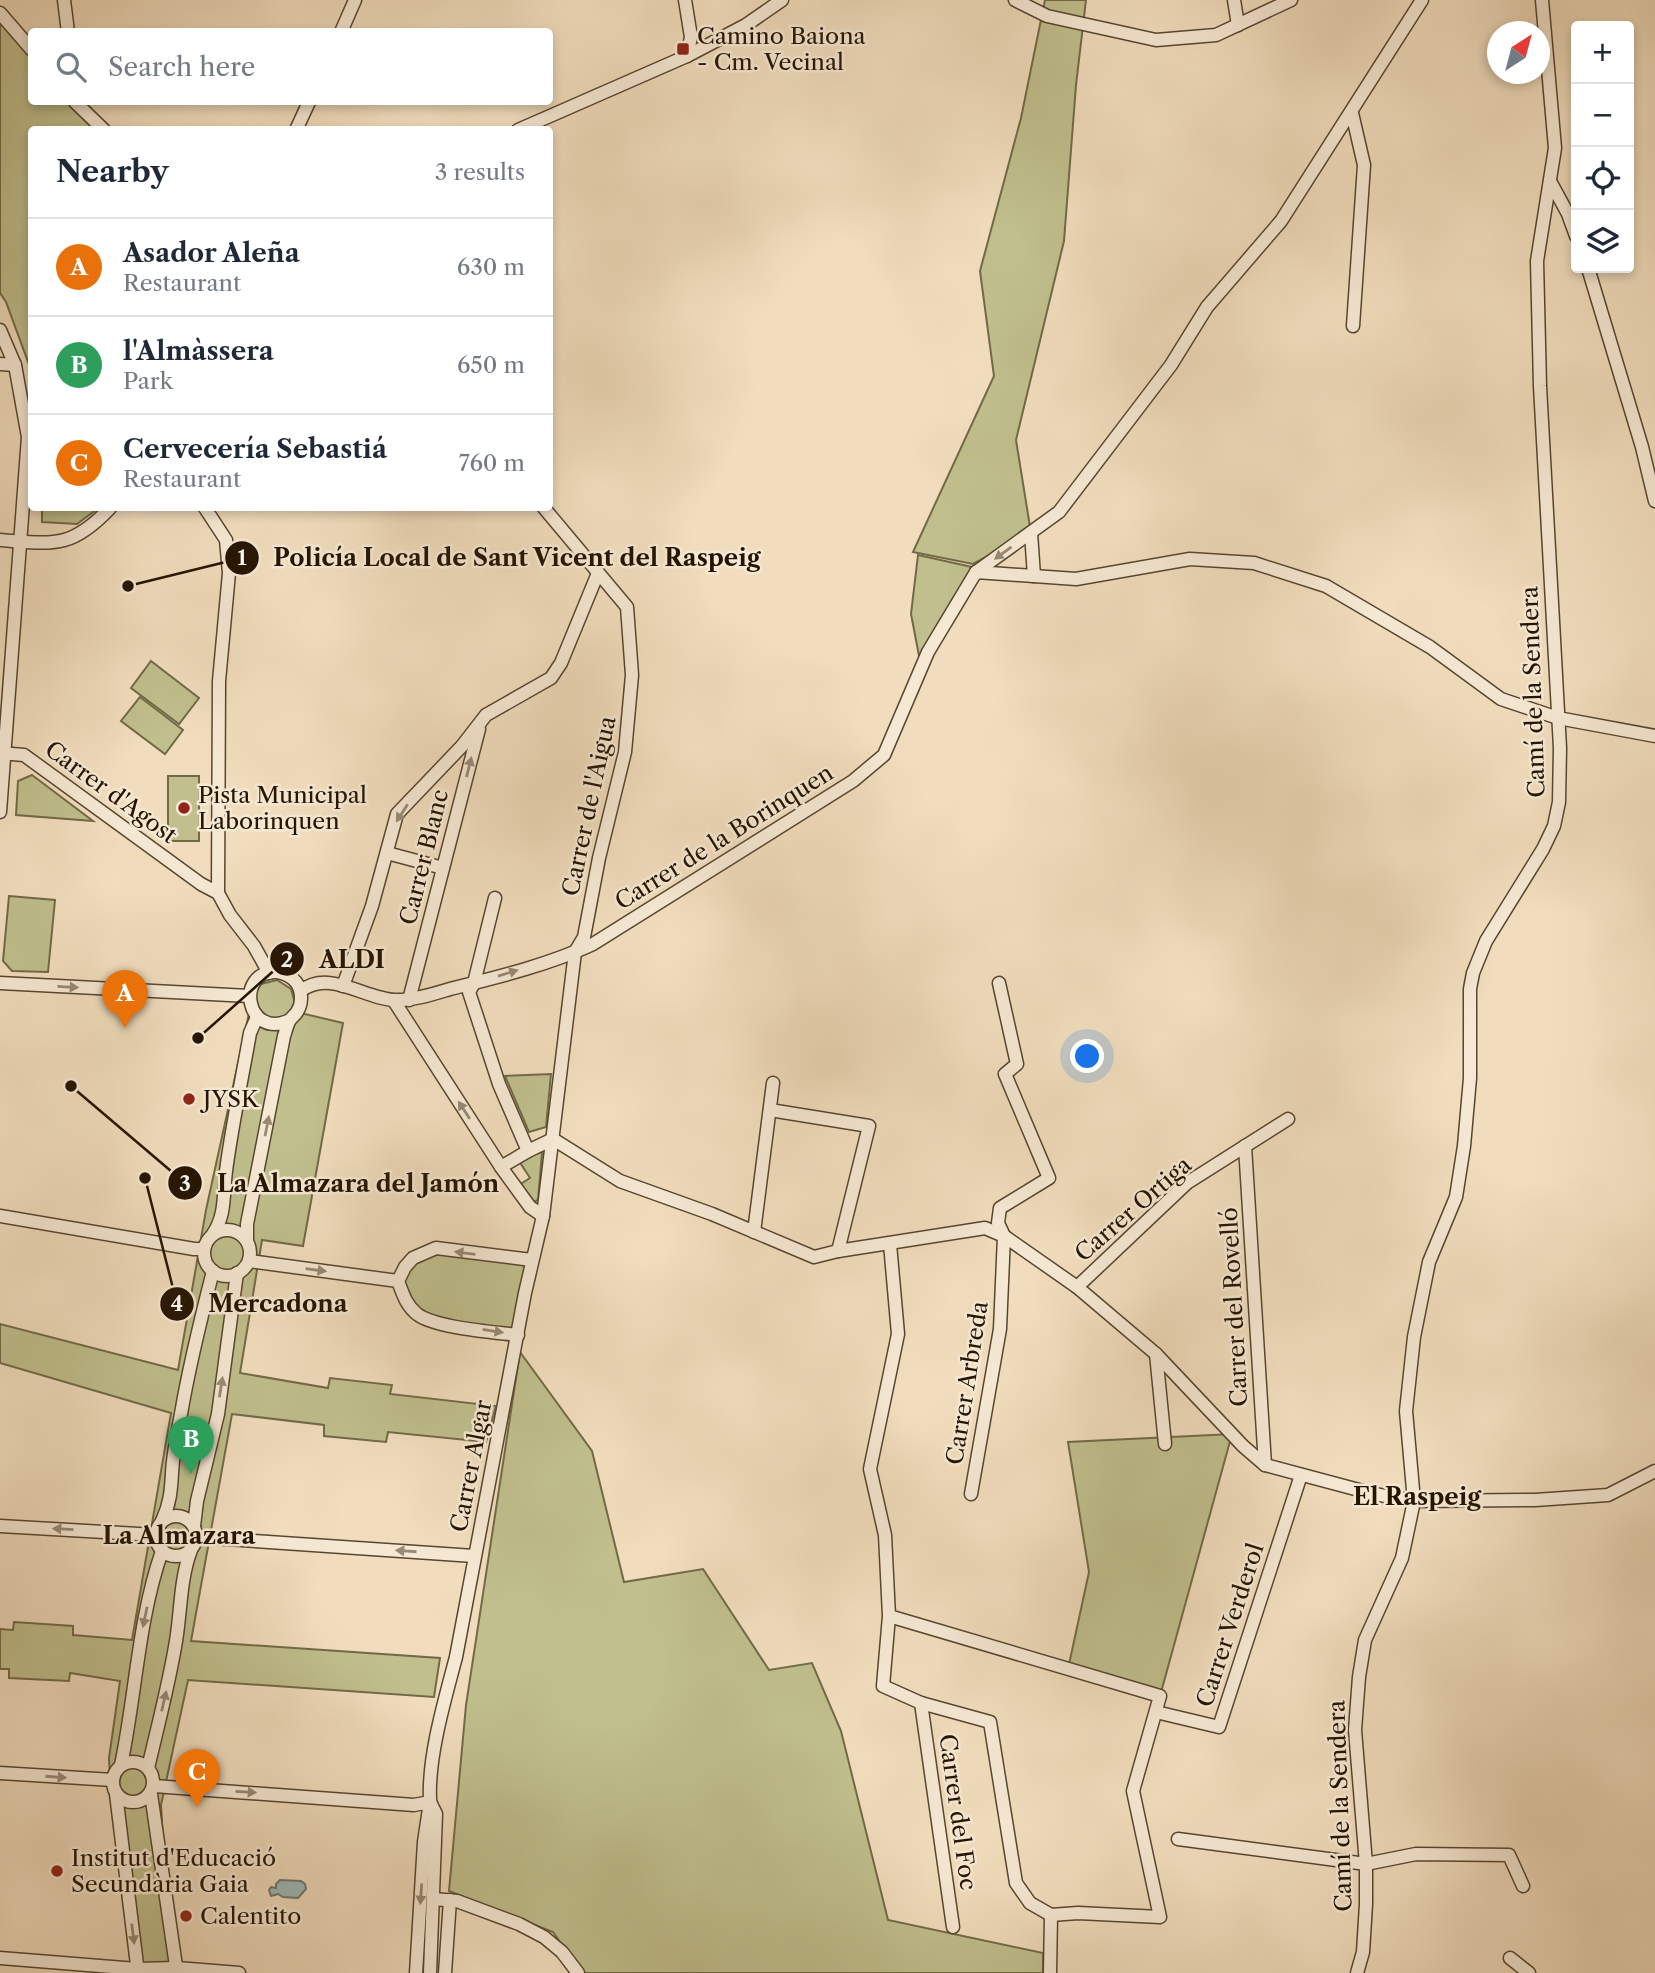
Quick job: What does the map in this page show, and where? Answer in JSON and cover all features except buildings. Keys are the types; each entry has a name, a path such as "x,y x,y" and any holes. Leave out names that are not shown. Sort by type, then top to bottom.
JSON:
{"street":[{"path":"64,0 68,28"},
{"path":"343,28 355,0"},
{"path":"685,0 691,37 687,57"},
{"path":"527,126 687,57 747,25 782,0"},
{"path":"1015,0 1047,16 1156,40 1216,35 1291,0"},
{"path":"1234,0 1238,25"},
{"path":"976,572 1059,512 1171,365 1207,307 1281,221 1422,0"},
{"name":"Camí de la Sendera","path":"1357,1973 1363,1952 1366,1864 1355,1730 1359,1677 1365,1640 1402,1558 1414,1501 1407,1398 1414,1337 1429,1262 1456,1198 1469,1078 1470,989 1473,973 1486,942 1543,849 1554,826 1560,787 1540,386 1537,261 1555,148 1542,0"},
{"path":"0,13 28,45"},
{"path":"78,105 100,126"},
{"path":"298,126 308,105"},
{"path":"1352,113 1364,165 1353,326"},
{"path":"1549,181 1571,223"},
{"path":"1590,273 1642,447 1655,500"},
{"path":"0,330 15,365 28,437 22,542 2,753 0,812"},
{"path":"0,364 15,365"},
{"path":"0,540 57,542 79,536 107,511"},
{"path":"207,511 226,540 229,573 219,681 218,893"},
{"name":"Carrer de l'Aigua","path":"546,511 627,607 632,676 625,752 599,858 584,937 575,953 552,1139"},
{"path":"1031,533 1034,576"},
{"path":"976,572 1076,579 1190,559 1254,563 1326,586 1430,647 1501,699 1558,718 1655,736"},
{"name":"Carrer de la Borinquen","path":"301,991 307,986 321,983 343,986 394,1001 409,1000 575,953 605,937 853,780 884,755 928,652 976,572"},
{"path":"343,986 372,906 397,814 480,726 486,715 551,678 561,663 598,573"},
{"name":"Carrer Blanc","path":"409,1000 480,726"},
{"name":"Carrer d'Agost","path":"2,753 24,755 201,884 218,893 269,973"},
{"path":"387,853 443,868"},
{"path":"495,898 474,983 469,992 499,1084 528,1151"},
{"path":"269,973 290,976 301,991 298,1012 290,1020 278,1024 266,1023 257,1017 250,1004 249,996 256,980 269,973"},
{"path":"0,983 249,996"},
{"name":"Carrer Arbreda","path":"971,1494 1000,1329 1004,1236 998,1223 1000,1208 1049,1178 1005,1074 1017,1064 999,983"},
{"path":"394,1001 501,1167 530,1207 542,1216"},
{"path":"257,1017 247,1046 225,1174 220,1224 204,1249 205,1258 213,1271 227,1276 237,1273 249,1261 247,1224 290,1020"},
{"path":"754,1232 774,1083"},
{"path":"770,1110 869,1126 838,1251"},
{"name":"Carrer Ortiga","path":"1077,1287 1187,1183 1288,1119"},
{"path":"501,1167 552,1139 620,1181 814,1257 985,1228 1004,1236 1077,1287 1156,1354 1243,1446 1265,1465 1301,1475 1414,1501 1535,1500 1608,1495 1655,1471"},
{"name":"Carrer Algar","path":"416,1973 434,1757 542,1216 552,1139"},
{"name":"Carrer del Rovelló","path":"1245,1146 1265,1465"},
{"path":"0,1216 204,1249"},
{"path":"213,1234 227,1230 237,1232 247,1241"},
{"path":"889,1616 1160,1696 1133,1791 1160,1917 1078,1913 1051,1915 1030,1903 1016,1882 990,1722 921,1703 883,1686 889,1616 885,1535 870,1469 898,1334 890,1244"},
{"path":"518,1335 450,1325 418,1315 406,1303 398,1281 413,1258 436,1248 533,1260"},
{"path":"249,1261 398,1281"},
{"path":"191,1550 181,1556 170,1556 162,1551 156,1535 170,1500 180,1415 213,1271"},
{"path":"148,1768 169,1680 184,1576 196,1532 197,1502 218,1414 237,1273"},
{"path":"1156,1354 1166,1444"},
{"name":"Carrer Verderol","path":"1156,1712 1219,1727 1301,1475"},
{"path":"162,1521 176,1515 183,1516 196,1532 474,1556"},
{"path":"0,1526 156,1535"},
{"path":"137,1971 113,1780 121,1765 139,1640 162,1551"},
{"name":"Carrer del Foc","path":"921,1703 953,1927"},
{"path":"121,1765 135,1762 152,1773 152,1790 177,1971"},
{"path":"0,1773 113,1780"},
{"path":"116,1794 121,1799 134,1803 140,1802 152,1790 414,1805 430,1802"},
{"name":"Carrer Algar","path":"430,1802 436,1814 430,1973"},
{"path":"1178,1839 1366,1864 1416,1854 1509,1855 1523,1885"},
{"path":"433,1899 450,1900 519,1924 544,1937 562,1952 578,1973"},
{"path":"445,1973 450,1900"},
{"path":"1049,1973 1051,1915"},
{"path":"0,1958 137,1971 239,1973"},
{"path":"1510,1958 1529,1973"}],"shaded area":[{"path":"1045,0 1086,0 1076,85 1064,241 1016,440 1031,533 973,564 913,552 994,376 980,271 1021,118"},
{"path":"0,13 28,46 28,105 78,105 101,126 28,126 28,362 6,302 0,293"},
{"path":"42,511 94,511 77,524 42,522"},
{"path":"918,555 972,567 920,661 911,614"},
{"path":"151,661 199,698 179,724 131,688"},
{"path":"140,697 183,730 165,754 121,721"},
{"path":"32,775 93,821 16,815 18,781"},
{"name":"Pista Municipal Laborinquen","path":"168,776 199,776 199,841 168,841"},
{"path":"9,896 55,900 48,972 12,971 3,961"},
{"path":"277,980 291,989 295,1003 292,1011 343,1023 303,1246 262,1240 240,1373 328,1388 330,1378 392,1385 390,1394 496,1406 486,1442 388,1432 386,1442 324,1436 324,1425 232,1414 191,1641 440,1658 434,1697 188,1680 161,1805 170,1959 167,1973 147,1973 141,1961 111,1799 109,1758 120,1681 70,1673 69,1681 9,1678 9,1669 0,1669 0,1629 13,1630 14,1622 73,1626 73,1635 132,1640 171,1413 0,1363 0,1324 178,1370 206,1210 253,995 261,984"},
{"path":"551,1074 546,1127 529,1132 505,1076"},
{"path":"536,1151 542,1153 538,1200 534,1202 519,1185 530,1178 519,1161"},
{"path":"436,1248 532,1260 518,1335 418,1316 398,1281 404,1268"},
{"path":"520,1352 592,1451 624,1582 703,1569 769,1670 812,1663 841,1731 888,1920 1043,1953 1043,1973 582,1973 553,1932 449,1891 466,1705"},
{"path":"1232,1434 1160,1696 1068,1669 1089,1572 1068,1442"}],"water":[{"path":"280,1880 301,1881 306,1889 298,1898 278,1894 271,1896 269,1890 271,1887 276,1888"}],"place":[{"name":"Camino Baiona - Cm. Vecinal","path":"683,49"},
{"name":"Policía Local de Sant Vicent del Raspeig","path":"128,586"},
{"name":"Pista Municipal Laborinquen","path":"184,808"},
{"name":"Asador Aleña","path":"125,1028"},
{"name":"ALDI","path":"198,1038"},
{"name":"La Almazara del Jamón","path":"71,1086"},
{"name":"JYSK","path":"189,1099"},
{"name":"Mercadona","path":"145,1178"},
{"name":"l'Almàssera","path":"191,1474"},
{"name":"Cervecería Sebastiá","path":"197,1807"},
{"name":"Institut d'Educació Secundària Gaia","path":"57,1871"},
{"name":"Calentito","path":"186,1916"}],"district":[{"name":"El Raspeig","path":"1417,1497"},
{"name":"La Almazara","path":"179,1536"}]}
